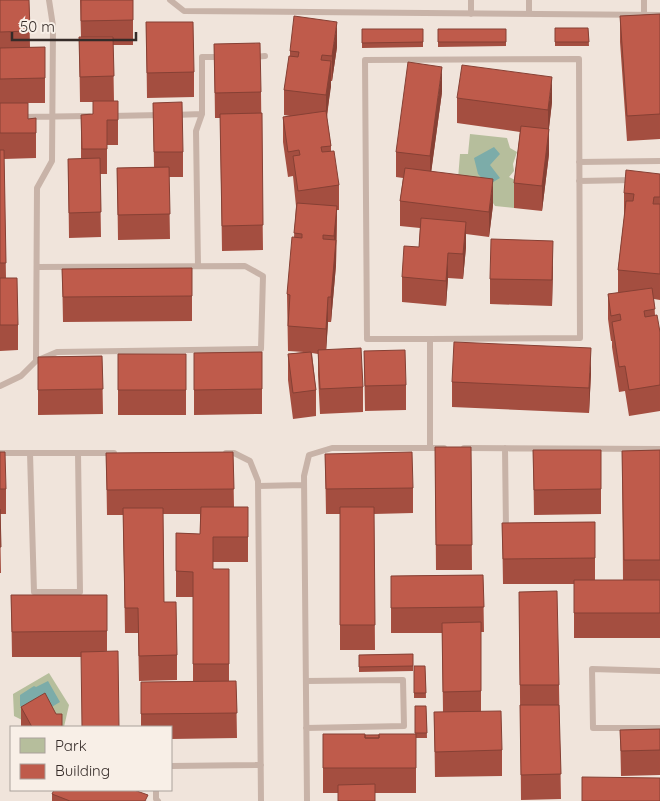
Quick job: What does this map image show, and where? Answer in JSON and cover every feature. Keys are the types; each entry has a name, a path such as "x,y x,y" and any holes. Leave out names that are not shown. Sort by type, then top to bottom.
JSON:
{"lane":[{"path":"36,361 37,188 52,161 53,26 49,0"},
{"path":"170,0 184,11 660,15"},
{"path":"471,0 471,14"},
{"path":"529,0 529,14"},
{"path":"644,0 644,15"},
{"path":"247,56 265,56"},
{"path":"198,266 196,131 202,114 202,57 229,57"},
{"path":"578,59 579,181 580,338 367,339 365,60 578,59"},
{"path":"102,116 202,114"},
{"path":"17,117 92,116"},
{"path":"579,162 660,161"},
{"path":"579,181 642,180"},
{"path":"0,386 21,376 36,361 57,352 261,348 263,276 245,266 37,267"},
{"path":"430,339 430,448"},
{"path":"307,801 304,476 309,456 332,448 449,448"},
{"path":"458,448 660,449"},
{"path":"505,448 506,536"},
{"path":"0,453 117,453"},
{"path":"30,453 34,592 80,592 78,453"},
{"path":"215,453 234,453 250,461 258,481 261,801"},
{"path":"258,486 304,485"},
{"path":"660,671 592,669 593,728 660,728"},
{"path":"306,681 403,680 404,726 306,728"},
{"path":"172,766 260,765"}],"green space":[{"path":"470,134 507,138 510,148 517,152 513,164 514,171 509,177 517,181 514,208 495,206 485,191 458,179 460,154 468,154"},
{"path":"49,673 69,705 64,726 32,725 14,716 13,694"}],"water":[{"path":"494,147 500,154 490,165 500,178 488,185 478,174 474,158"},
{"path":"48,681 60,702 50,708 32,714 20,706 20,695 34,686 36,687"}],"building":[{"path":"0,0 29,0 30,31 0,32"},
{"path":"81,0 133,0 133,20 81,21"},
{"path":"660,14 660,114 627,116 620,16"},
{"path":"294,16 337,22 332,56 322,55 321,60 331,61 326,95 284,90 289,56 298,57 299,52 290,51"},
{"path":"146,22 193,22 194,72 147,73"},
{"path":"555,28 588,28 589,42 555,42"},
{"path":"362,29 423,29 423,42 362,43"},
{"path":"438,29 506,29 506,42 438,42"},
{"path":"79,37 113,37 114,76 80,77"},
{"path":"260,43 261,92 215,93 214,44"},
{"path":"45,47 45,78 0,79 0,48"},
{"path":"408,62 442,67 430,156 396,152"},
{"path":"462,65 552,77 548,110 457,98"},
{"path":"93,101 118,101 118,120 107,120 107,149 82,149 81,115 93,114"},
{"path":"182,102 183,152 154,152 153,103"},
{"path":"0,103 28,103 28,119 36,118 36,133 0,133"},
{"path":"326,111 331,146 321,147 322,152 334,151 339,185 298,191 293,156 300,155 299,150 288,152 283,117"},
{"path":"262,113 263,225 222,226 220,114"},
{"path":"521,126 549,129 542,186 514,183"},
{"path":"0,150 4,150 6,263 0,263"},
{"path":"100,158 101,212 69,213 68,159"},
{"path":"169,167 170,214 118,215 117,168"},
{"path":"405,168 493,179 489,212 400,201"},
{"path":"626,170 660,174 660,197 654,197 653,204 660,204 660,274 618,270 626,201 633,201 634,194 624,193"},
{"path":"297,203 337,206 334,236 323,235 323,239 336,240 331,297 328,297 326,329 288,326 290,295 287,294 292,237 302,238 302,234 294,233"},
{"path":"421,218 466,222 463,254 448,253 446,281 402,277 404,246 419,247"},
{"path":"491,239 553,241 552,280 490,279"},
{"path":"192,268 192,296 63,297 62,269"},
{"path":"0,278 17,278 18,325 0,325"},
{"path":"652,288 655,309 644,311 645,317 657,315 660,332 660,385 629,390 625,366 619,367 612,322 621,320 620,314 611,316 608,294"},
{"path":"454,342 591,348 589,388 452,382"},
{"path":"361,348 363,387 320,389 318,350"},
{"path":"405,350 406,385 365,386 364,351"},
{"path":"262,352 262,389 194,390 194,353"},
{"path":"311,352 316,390 293,393 288,354"},
{"path":"118,354 186,354 186,390 118,390"},
{"path":"102,356 103,389 38,390 38,357"},
{"path":"435,447 471,447 472,545 436,545"},
{"path":"533,450 601,450 601,489 534,490"},
{"path":"660,450 660,560 624,560 622,451"},
{"path":"0,452 5,452 6,489 0,489"},
{"path":"233,452 234,489 107,490 106,453"},
{"path":"412,452 413,488 326,489 325,454"},
{"path":"201,507 248,507 248,537 213,537 213,569 229,569 229,664 193,664 193,572 176,571 176,533 200,534"},
{"path":"340,507 374,507 375,625 340,625"},
{"path":"123,508 163,508 164,602 176,602 177,655 139,656 138,608 125,608"},
{"path":"0,509 1,547 0,547"},
{"path":"595,522 595,558 503,559 502,523"},
{"path":"483,575 484,607 391,608 391,576"},
{"path":"574,580 660,580 660,613 574,613"},
{"path":"557,591 559,685 520,685 519,592"},
{"path":"11,595 107,595 107,631 12,632"},
{"path":"481,622 481,691 443,692 442,623"},
{"path":"118,651 119,726 82,726 81,652"},
{"path":"413,654 413,666 359,667 359,655"},
{"path":"414,666 425,666 426,693 414,693"},
{"path":"236,681 237,713 141,714 141,682"},
{"path":"45,693 56,714 62,714 62,726 31,726 21,707"},
{"path":"520,705 559,705 561,774 521,775"},
{"path":"415,706 426,706 427,733 415,733"},
{"path":"501,711 502,750 435,752 434,712"},
{"path":"660,729 660,750 621,751 620,730"},
{"path":"323,734 365,734 365,738 379,738 379,734 416,734 416,768 323,768"},
{"path":"365,735 379,735 379,738 365,738"},
{"path":"582,777 660,778 660,801 582,801"},
{"path":"375,784 375,801 338,801 338,785"},
{"path":"54,791 137,791 148,795 145,801 70,801 52,794"}]}
